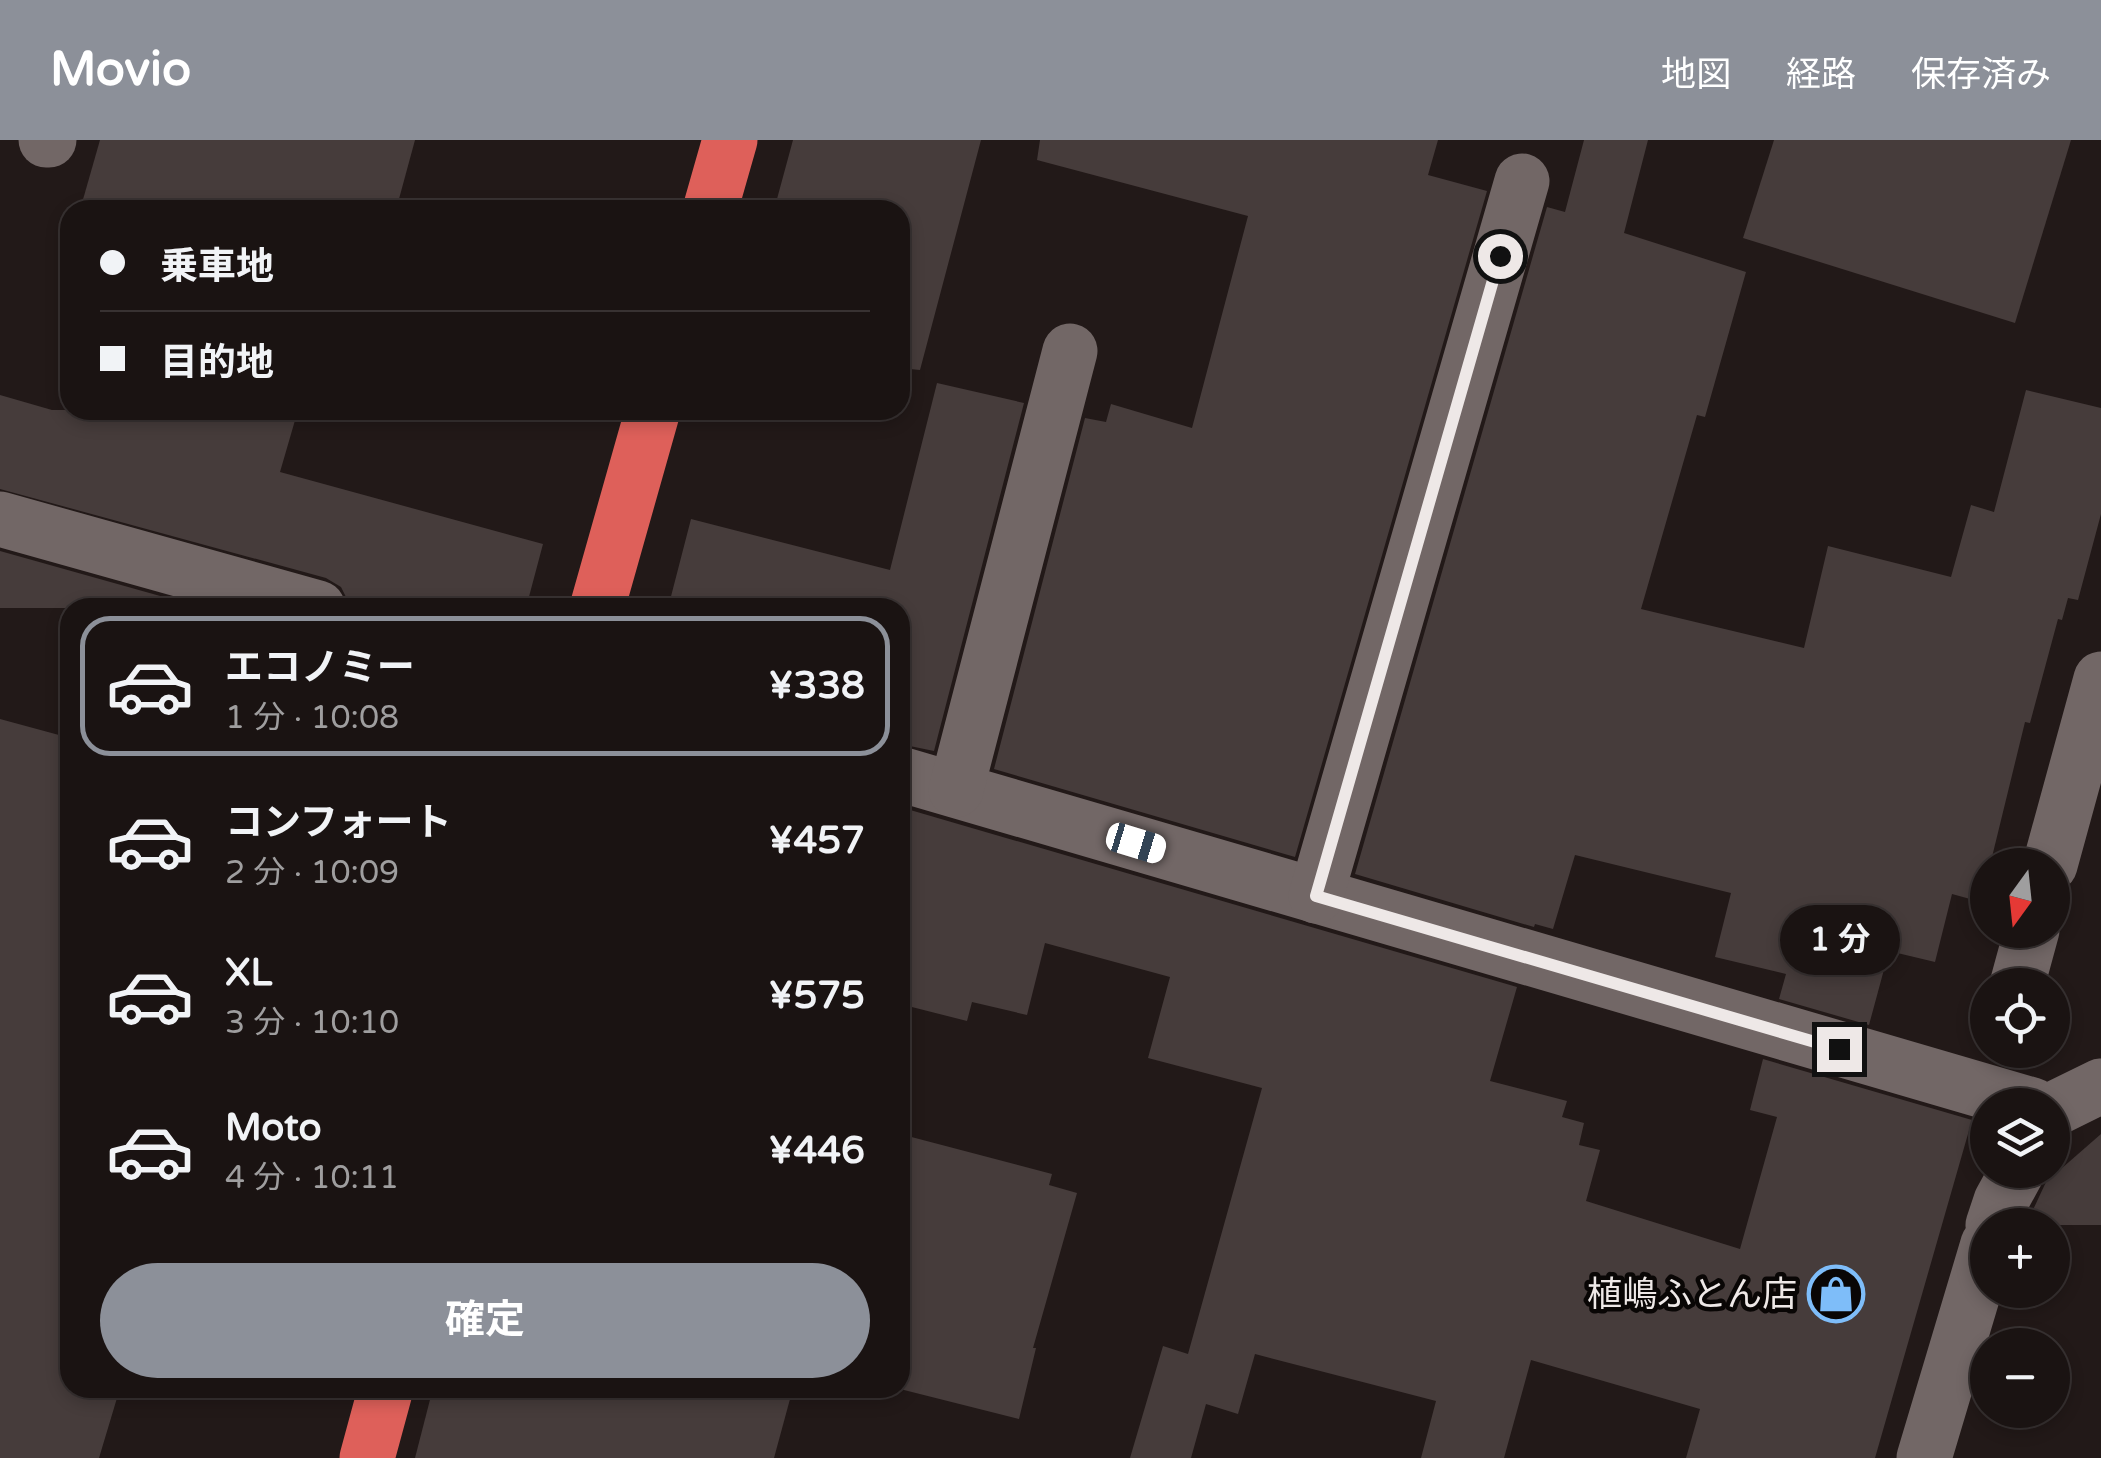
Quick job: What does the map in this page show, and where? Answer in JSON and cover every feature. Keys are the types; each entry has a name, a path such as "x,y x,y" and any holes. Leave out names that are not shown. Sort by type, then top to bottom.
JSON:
{"highway":[{"path":"713,200 730,140"},
{"path":"600,598 650,420"},
{"path":"367,1458 383,1398"}],"street":[{"path":"1316,896 1522,181"},
{"path":"956,790 1070,351"},
{"path":"0,519 282,598"},
{"path":"2055,848 2101,679"},
{"path":"910,777 1316,896 2006,1082"},
{"path":"2070,1101 2101,1086"},
{"path":"1924,1458 1970,1304"}],"building":[{"path":"100,140 415,140 399,200 83,200"},
{"path":"793,140 981,140 920,370 910,369 910,200 777,200"},
{"path":"1040,140 1438,140 1428,175 1487,191 1295,857 994,769 1085,418 1106,422 1111,404 1192,428 1248,216 1037,160"},
{"path":"1584,140 1648,140 1624,233 1746,272 1705,417 1697,415 1641,609 1804,648 1828,546 1951,577 1971,505 1994,512 2026,390 2101,408 2101,514 2078,600 2068,598 2062,620 2058,619 2030,723 2025,722 1994,848 1970,848 1970,899 1952,894 1935,962 1889,951 1869,1025 1779,999 1786,974 1715,957 1731,893 1575,855 1553,929 1535,924 1534,927 1355,874 1547,207 1565,212"},
{"path":"1774,140 2071,140 2015,323 1743,238"},
{"path":"937,383 1024,403 934,751 910,746 910,598 671,598 691,519 890,570"},
{"path":"0,395 60,410 60,420 295,420 280,472 543,544 529,598 346,598 341,587 326,578 0,489"},
{"path":"0,551 167,598 60,598 60,608 0,608"},
{"path":"0,719 60,735 60,1398 117,1398 99,1458 0,1458"},
{"path":"910,810 1517,987 1490,1081 1567,1101 1562,1117 1584,1123 1579,1145 1600,1150 1586,1201 1740,1249 1777,1117 1750,1110 1763,1059 1970,1119 1875,1458 1686,1458 1700,1409 1531,1360 1504,1458 1421,1458 1436,1401 1255,1354 1238,1414 1206,1404 1191,1458 1130,1458 1163,1346 1188,1354 1262,1088 1148,1058 1170,977 1045,943 1027,1015 972,1002 967,1021 910,1007"},
{"path":"2101,1134 2101,1225 2070,1225 2070,1208 2034,1208 2043,1188 2070,1188 2070,1161"},
{"path":"910,1137 1052,1174 1049,1185 1077,1193 1033,1348 1019,1419 910,1392"},
{"path":"430,1398 790,1398 774,1458 415,1458"}],"place":[{"name":"植嶋ふとん店","path":"1836,1294"}],"route":[{"path":"1500,256 1316,896 1839,1049"}]}
